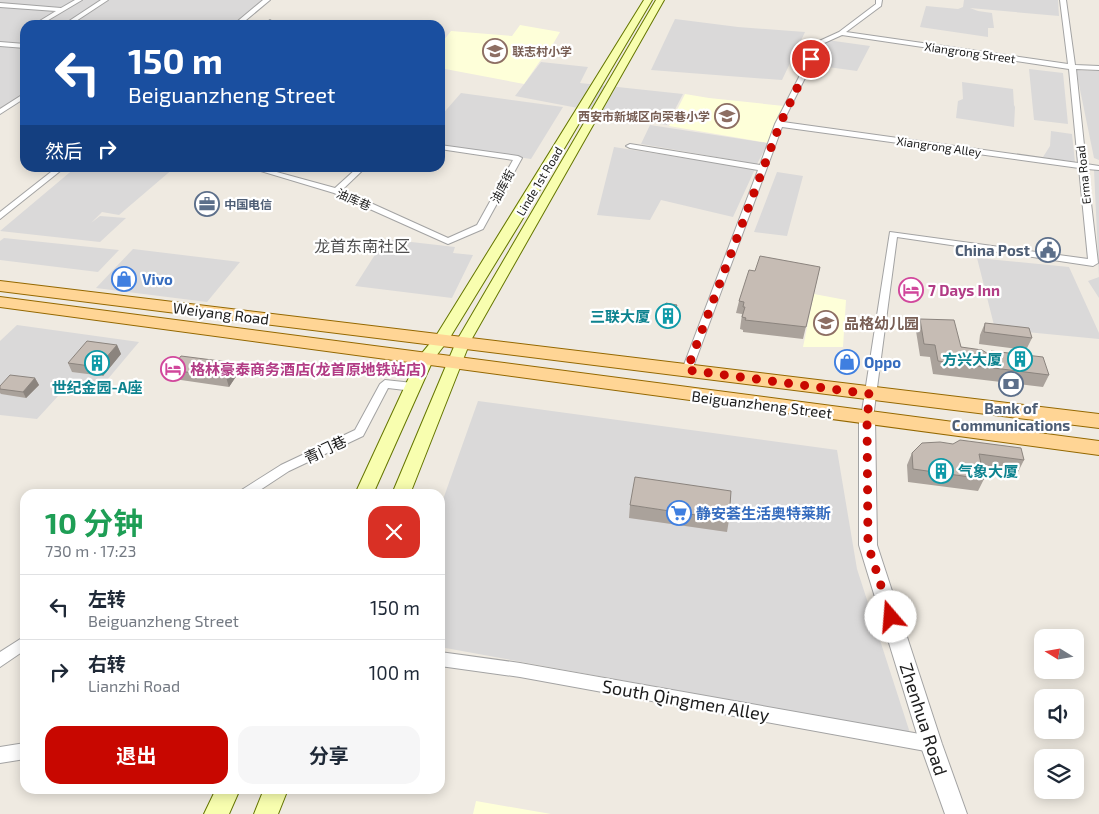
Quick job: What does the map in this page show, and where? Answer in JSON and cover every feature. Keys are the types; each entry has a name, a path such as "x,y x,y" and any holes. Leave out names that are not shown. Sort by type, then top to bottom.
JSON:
{"main road":[{"name":"Linde 1st Road","path":"366,489 426,358 442,339 648,0"},
{"name":"Linde 1st Road","path":"403,489 463,342 660,0"},
{"name":"Weiyang Road","path":"0,286 442,339"},
{"name":"Weiyang Road","path":"0,302 426,358"},
{"name":"Beiguanzheng Street","path":"442,339 870,394 1099,421"},
{"name":"Beiguanzheng Street","path":"426,358 1099,448"},
{"path":"216,814 226,794"},
{"path":"266,814 274,794"}],"street":[{"path":"45,20 79,0"},
{"path":"74,20 105,0"},
{"path":"242,20 267,0"},
{"path":"687,370 762,168 780,124 819,43 841,33 879,4 879,0"},
{"name":"Erma Road","path":"867,418 893,234 1093,263 1063,0"},
{"path":"0,5 62,10"},
{"name":"Xiangrong Street","path":"841,33 1072,67 1099,68"},
{"path":"0,44 20,46"},
{"path":"0,112 20,98"},
{"name":"Xiangrong Alley","path":"780,124 1099,168"},
{"path":"630,146 762,168"},
{"name":"油库街","path":"445,148 518,158 480,227 448,241"},
{"path":"0,216 55,172"},
{"name":"油库巷","path":"269,172 337,191 448,241"},
{"path":"337,191 357,172"},
{"name":"青门巷","path":"252,489 284,468 359,433 385,384 413,387"},
{"name":"Zhenhua Road","path":"867,418 868,545 931,744 956,814"},
{"path":"0,660 20,646"},
{"name":"South Qingmen Alley","path":"445,659 520,670 931,744"},
{"path":"0,755 20,752"}],"shaded area":[{"path":"0,0 103,0 72,20 20,20 20,44 0,42"},
{"path":"109,0 264,0 238,20 78,20"},
{"path":"964,0 1058,0 1059,16 970,8 992,13 994,28 988,28 988,37 920,27 926,6 958,9 963,7"},
{"path":"675,19 738,27 805,32 782,80 651,70"},
{"name":"联志村小学","path":"520,25 560,32 546,56 540,61 524,84 445,69 445,39 451,31 512,36"},
{"path":"827,40 870,46 857,71 813,65"},
{"path":"0,44 20,46 20,96 0,111"},
{"path":"541,62 588,67 580,83 683,94 667,125 515,96"},
{"path":"1029,69 1063,73 1068,124 1034,120"},
{"path":"1076,70 1099,71 1099,160 1094,158"},
{"path":"962,82 1013,89 1015,107 1014,127 956,118 958,101 963,99"},
{"path":"461,93 563,107 531,159 445,146 445,111"},
{"name":"西安市新城区向荣巷小学","path":"685,94 784,106 769,143 669,126"},
{"path":"650,125 768,143 757,164 641,144"},
{"path":"1051,131 1072,134 1075,162 1043,157 1050,146"},
{"path":"614,147 755,169 733,217 661,200 650,220 597,215"},
{"path":"1094,170 1099,170 1099,277"},
{"path":"70,172 169,172 119,215 102,212 91,223 100,216 126,218 100,242 0,231"},
{"path":"777,172 803,176 787,236 754,232"},
{"path":"4,238 119,250 98,272 0,260 0,241"},
{"path":"385,239 455,247 453,253 473,255 452,298 355,286"},
{"path":"133,249 240,262 207,302 96,288"},
{"path":"977,258 1069,267 1099,333 1099,339 995,329"},
{"path":"1099,277 1099,298 1088,281"},
{"name":"品格幼儿园","path":"814,294 846,300 843,347 803,347"},
{"path":"17,325 139,342 102,386 70,383 37,419 0,415 0,341"},
{"path":"478,401 837,450 857,569 910,733 445,648 445,494"},
{"path":"476,801 551,814 473,814"}],"building":[{"path":"760,256 820,267 806,327 745,320 746,318 742,317 745,307 743,307 744,302 739,301 749,270 755,271"},
{"path":"666,303 677,305 671,318 660,315"},
{"path":"920,319 954,320 961,347 982,350 993,357 991,351 1043,357 1049,375 938,361 935,345 924,344"},
{"path":"985,323 1029,328 1032,338 984,332"},
{"path":"87,341 117,345 98,367 68,363"},
{"path":"181,356 236,363 226,377 170,370"},
{"path":"10,375 35,378 23,392 0,389 0,386"},
{"path":"960,440 1021,448 1024,460 979,454 984,479 913,469 912,453 922,443 940,442 953,444"},
{"path":"635,477 731,491 729,520 630,505"}],"place":[{"name":"联志村小学","path":"495,51"},
{"name":"西安市新城区向荣巷小学","path":"727,116"},
{"name":"中国电信","path":"207,204"},
{"name":"China Post","path":"1048,250"},
{"name":"Vivo","path":"124,279"},
{"name":"7 Days Inn","path":"911,290"},
{"name":"三联大厦","path":"668,316"},
{"name":"品格幼儿园","path":"826,323"},
{"name":"方兴大厦","path":"1020,359"},
{"name":"Oppo","path":"847,362"},
{"name":"世纪金园-A座","path":"97,363"},
{"name":"格林豪泰商务酒店(龙首原地铁站店)","path":"173,369"},
{"name":"Bank of Communications","path":"1011,384"},
{"name":"气象大厦","path":"941,471"},
{"name":"静安荟生活奥特莱斯","path":"679,513"}],"district":[{"name":"龙首东南社区","path":"362,245"}],"route":[{"path":"811,59 780,124 687,370 870,394 867,418 868,545 891,617"}]}
